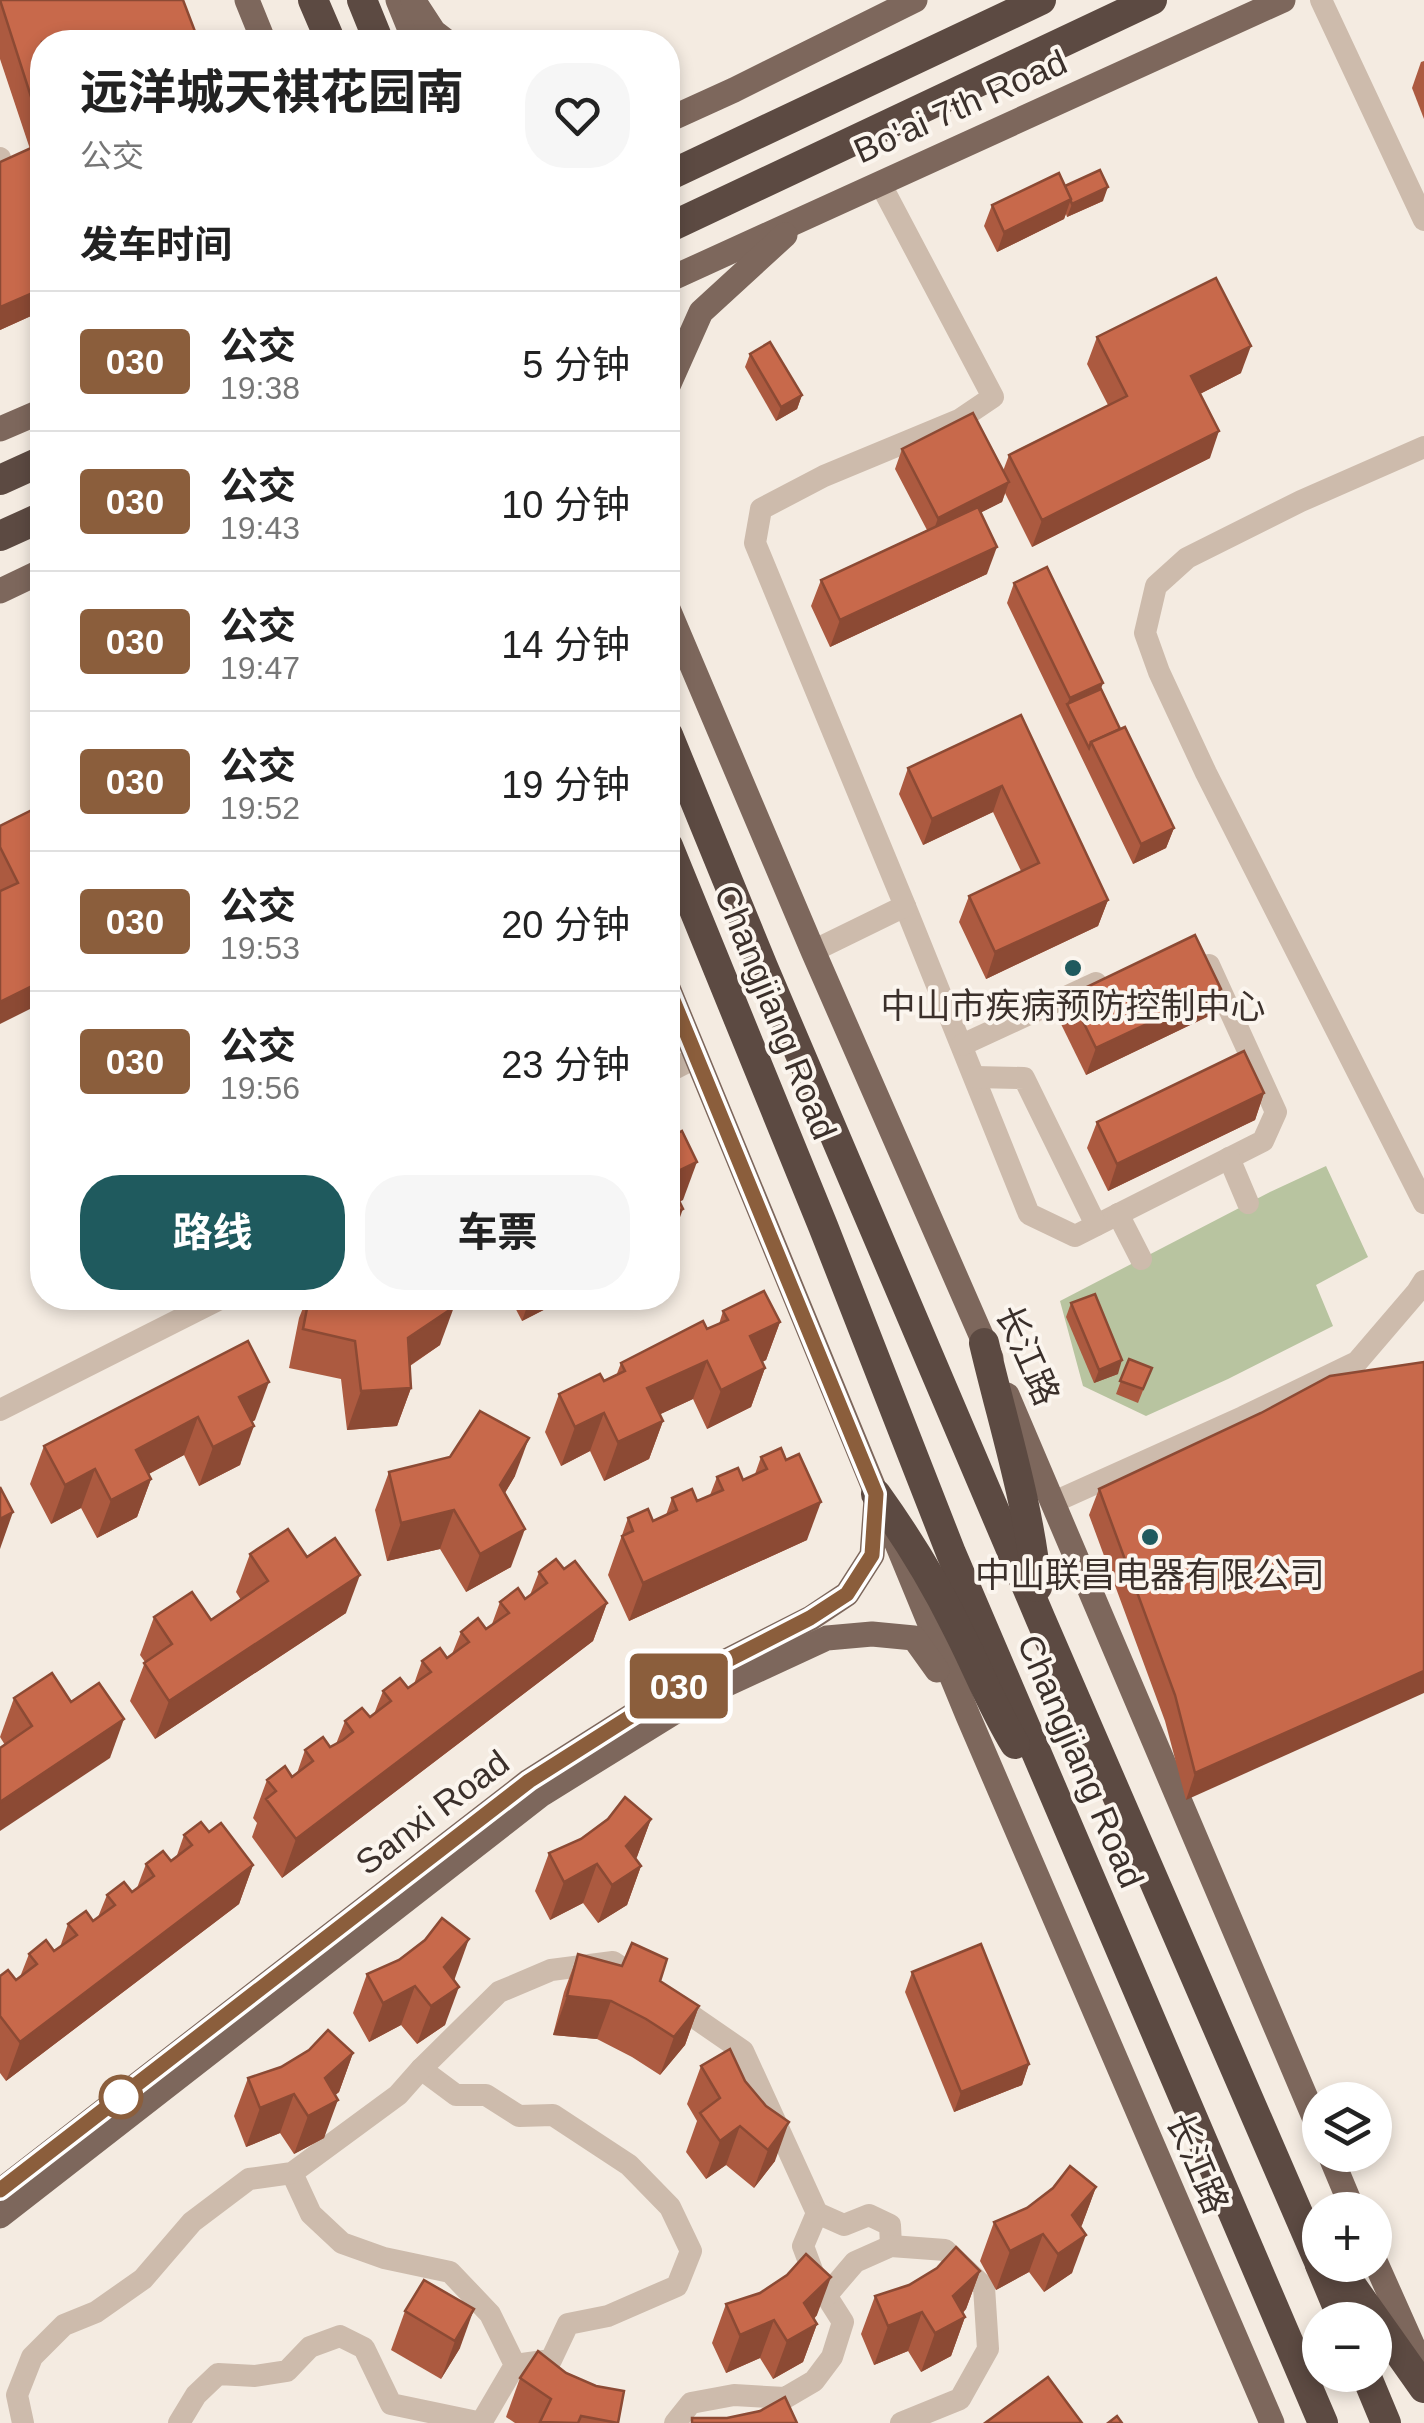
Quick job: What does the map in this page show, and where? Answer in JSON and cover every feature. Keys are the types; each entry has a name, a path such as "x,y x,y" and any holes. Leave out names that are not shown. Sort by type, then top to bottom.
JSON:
{"highway":[{"path":"313,0 326,30"},
{"path":"362,0 375,30"},
{"name":"Bo'ai 7th Road","path":"680,170 1040,0"},
{"name":"Bo'ai 7th Road","path":"680,222 1152,0"},
{"path":"0,480 30,466"},
{"path":"0,536 30,522"},
{"name":"Changjiang Road","path":"680,764 1040,1620 1302,2221"},
{"name":"Changjiang Road","path":"680,875 952,1553 1323,2423"},
{"path":"984,1343 1034,1548 1040,1620"},
{"path":"876,1494 914,1548 1014,1743 1044,1770"},
{"path":"1296,2206 1302,2214"},
{"path":"1349,2282 1424,2388"},
{"path":"1373,2392 1386,2423"}],"main road":[{"path":"398,0 409,30"},
{"path":"413,0 433,30"},
{"path":"680,115 915,0"},
{"name":"Bo'ai 7th Road","path":"680,274 1283,0"},
{"path":"680,98 734,90"},
{"path":"680,359 701,312 803,218"},
{"path":"0,429 30,415"},
{"path":"0,591 30,576"},
{"name":"长江路","path":"680,638 812,951 1054,1502 1302,2088"},
{"name":"长江路","path":"680,1017 968,1716 1272,2423"},
{"name":"Sanxi Road","path":"0,2190 529,1781 685,1682 810,1618 847,1594 872,1555 876,1494"},
{"name":"Sanxi Road","path":"0,2216 542,1794 697,1698 827,1638 872,1634 914,1638 968,1716"},
{"path":"1384,2282 1424,2371"}],"street":[{"path":"1322,0 1424,220"},
{"path":"0,158 4,170 0,171"},
{"path":"880,183 994,398 959,420 824,476 761,508 755,543 1030,1214 1075,1236 1264,1141 1276,1112 1198,941"},
{"path":"1424,447 1301,501 1187,558 1156,586 1145,633 1206,774 1424,1203"},
{"path":"812,951 905,906"},
{"path":"962,1045 1121,972"},
{"path":"680,1066 697,1057"},
{"path":"975,1076 1024,1078 1096,1225"},
{"path":"1229,1158 1248,1203"},
{"path":"1118,1214 1141,1259"},
{"path":"1054,1502 1357,1362 1424,1281"},
{"path":"0,1410 198,1310"},
{"path":"23,2423 17,2395 32,2357 64,2325 96,2312 143,2278 192,2222 248,2179 292,2172 398,2096 499,1992 551,1970 613,1962 743,2050 817,2214 844,2225 869,2215 890,2225 891,2246"},
{"path":"421,2069 456,2096 486,2095 520,2116 553,2115 630,2165 670,2207 691,2251 677,2286 608,2316 568,2324 552,2360 516,2365"},
{"path":"292,2172 311,2214 342,2244 384,2258 450,2272 490,2314 516,2365"},
{"path":"675,2423 691,2403 734,2395 785,2398 814,2381 832,2357 843,2322 815,2278 803,2246 817,2214"},
{"path":"826,2296 855,2262 891,2246 945,2250 984,2287 988,2349 960,2399 901,2423"},
{"path":"179,2423 196,2395 218,2374 255,2376 287,2371 310,2347 340,2336 364,2348 391,2404 482,2423 516,2365"}],"green space":[{"path":"1326,1166 1368,1257 1316,1285 1333,1326 1146,1416 1083,1386 1060,1301"}],"building":[{"path":"0,0 183,0 194,30 30,30 30,94"},
{"path":"30,148 30,294 0,307 0,162"},
{"path":"1100,170 1108,187 1072,204 1065,186"},
{"path":"1059,173 1071,199 1004,232 992,205"},
{"path":"1216,278 1251,346 1191,376 1219,431 1042,520 1009,455 1127,396 1097,337"},
{"path":"770,342 802,395 781,407 750,354"},
{"path":"973,413 1009,482 938,518 902,449"},
{"path":"978,507 997,547 840,620 821,580"},
{"path":"1047,567 1103,683 1070,698 1014,583"},
{"path":"1101,689 1120,729 1091,742 1089,748 1067,704"},
{"path":"1021,715 1108,900 995,952 969,896 1039,863 1002,786 932,819 908,768"},
{"path":"1125,727 1174,828 1141,844 1091,742"},
{"path":"30,811 30,987 0,1002 0,891 18,883 0,847 0,826"},
{"path":"1195,935 1221,989 1096,1048 1070,995"},
{"path":"1244,1051 1264,1093 1117,1164 1097,1122"},
{"path":"680,1132 697,1162 680,1170"},
{"path":"764,1291 780,1322 750,1336 765,1368 721,1390 707,1361 647,1388 663,1421 618,1442 604,1413 575,1427 559,1394 600,1374 604,1381 625,1371 621,1363 703,1321 707,1329 728,1320 723,1311"},
{"path":"1095,1294 1122,1360 1099,1370 1071,1303"},
{"path":"307,1310 450,1310 408,1338 411,1388 361,1391 355,1341 303,1329"},
{"path":"248,1341 269,1382 239,1397 254,1426 213,1447 198,1417 136,1450 151,1479 111,1500 95,1469 65,1485 44,1446"},
{"path":"1129,1359 1152,1368 1143,1389 1120,1381"},
{"path":"1424,1362 1424,1671 1195,1773 1175,1695 1099,1489 1330,1376"},
{"path":"480,1411 529,1438 500,1485 525,1529 480,1554 454,1510 401,1523 389,1472 450,1457"},
{"path":"781,1448 786,1460 799,1454 821,1502 643,1583 622,1536 633,1531 628,1518 648,1509 653,1521 677,1510 672,1498 692,1489 697,1501 723,1490 717,1477 738,1468 743,1480 767,1469 761,1457"},
{"path":"0,1487 13,1512 0,1519"},
{"path":"288,1529 307,1557 335,1538 360,1575 169,1701 144,1663 172,1644 154,1617 192,1592 211,1620 268,1581 250,1554"},
{"path":"556,1559 564,1569 575,1561 607,1603 296,1839 266,1799 276,1791 267,1780 285,1766 292,1777 313,1761 305,1750 323,1737 330,1747 343,1740 353,1732 345,1721 362,1708 370,1717 391,1701 383,1691 400,1678 408,1688 431,1672 422,1661 440,1648 447,1658 469,1642 461,1632 478,1618 486,1629 509,1613 500,1602 518,1588 525,1599 547,1583 539,1572"},
{"path":"52,1673 71,1702 99,1683 124,1719 0,1802 0,1748 32,1726 14,1698"},
{"path":"625,1797 651,1819 626,1846 641,1866 612,1885 597,1864 564,1882 549,1853 581,1839 608,1819"},
{"path":"201,1822 209,1832 221,1823 253,1865 20,2042 0,2016 0,1976 8,1970 16,1980 37,1964 29,1954 46,1940 54,1951 77,1935 68,1924 86,1911 93,1921 115,1905 107,1895 124,1882 132,1892 154,1876 146,1864 163,1851 171,1861 192,1845 184,1835"},
{"path":"442,1918 469,1939 444,1967 459,1987 431,2006 415,1986 383,2003 367,1974 399,1960 425,1940"},
{"path":"632,1943 667,1959 660,1981 699,2006 674,2037 611,2001 567,1996 578,1954 622,1966"},
{"path":"981,1944 1029,2064 961,2092 912,1972"},
{"path":"328,2030 353,2053 325,2078 338,2100 308,2116 294,2094 260,2108 248,2078 281,2067 309,2050"},
{"path":"730,2049 745,2081 766,2106 789,2122 768,2150 740,2126 720,2141 700,2113 720,2098 701,2066"},
{"path":"1070,2166 1096,2187 1072,2215 1086,2235 1058,2254 1043,2234 1010,2251 994,2222 1027,2208 1053,2188"},
{"path":"956,2247 980,2271 953,2296 965,2317 935,2333 922,2312 888,2326 875,2296 909,2285 937,2268"},
{"path":"806,2254 831,2277 804,2303 817,2324 787,2341 774,2320 740,2335 726,2304 760,2293 787,2275"},
{"path":"424,2280 474,2309 455,2341 405,2311"},
{"path":"538,2351 566,2373 596,2386 624,2391 618,2423 581,2416 578,2423 540,2422 551,2399 520,2378"},
{"path":"1048,2377 1082,2423 985,2423"},
{"path":"785,2397 797,2423 692,2423 692,2418 727,2418 760,2411"}],"bus line":[{"name":"030","path":"0,2190 529,1781 685,1682 810,1618 847,1594 872,1555 876,1494 680,1017"}],"place":[{"name":"中山市疾病预防控制中心","path":"1073,968"},
{"name":"中山联昌电器有限公司","path":"1150,1537"}]}
